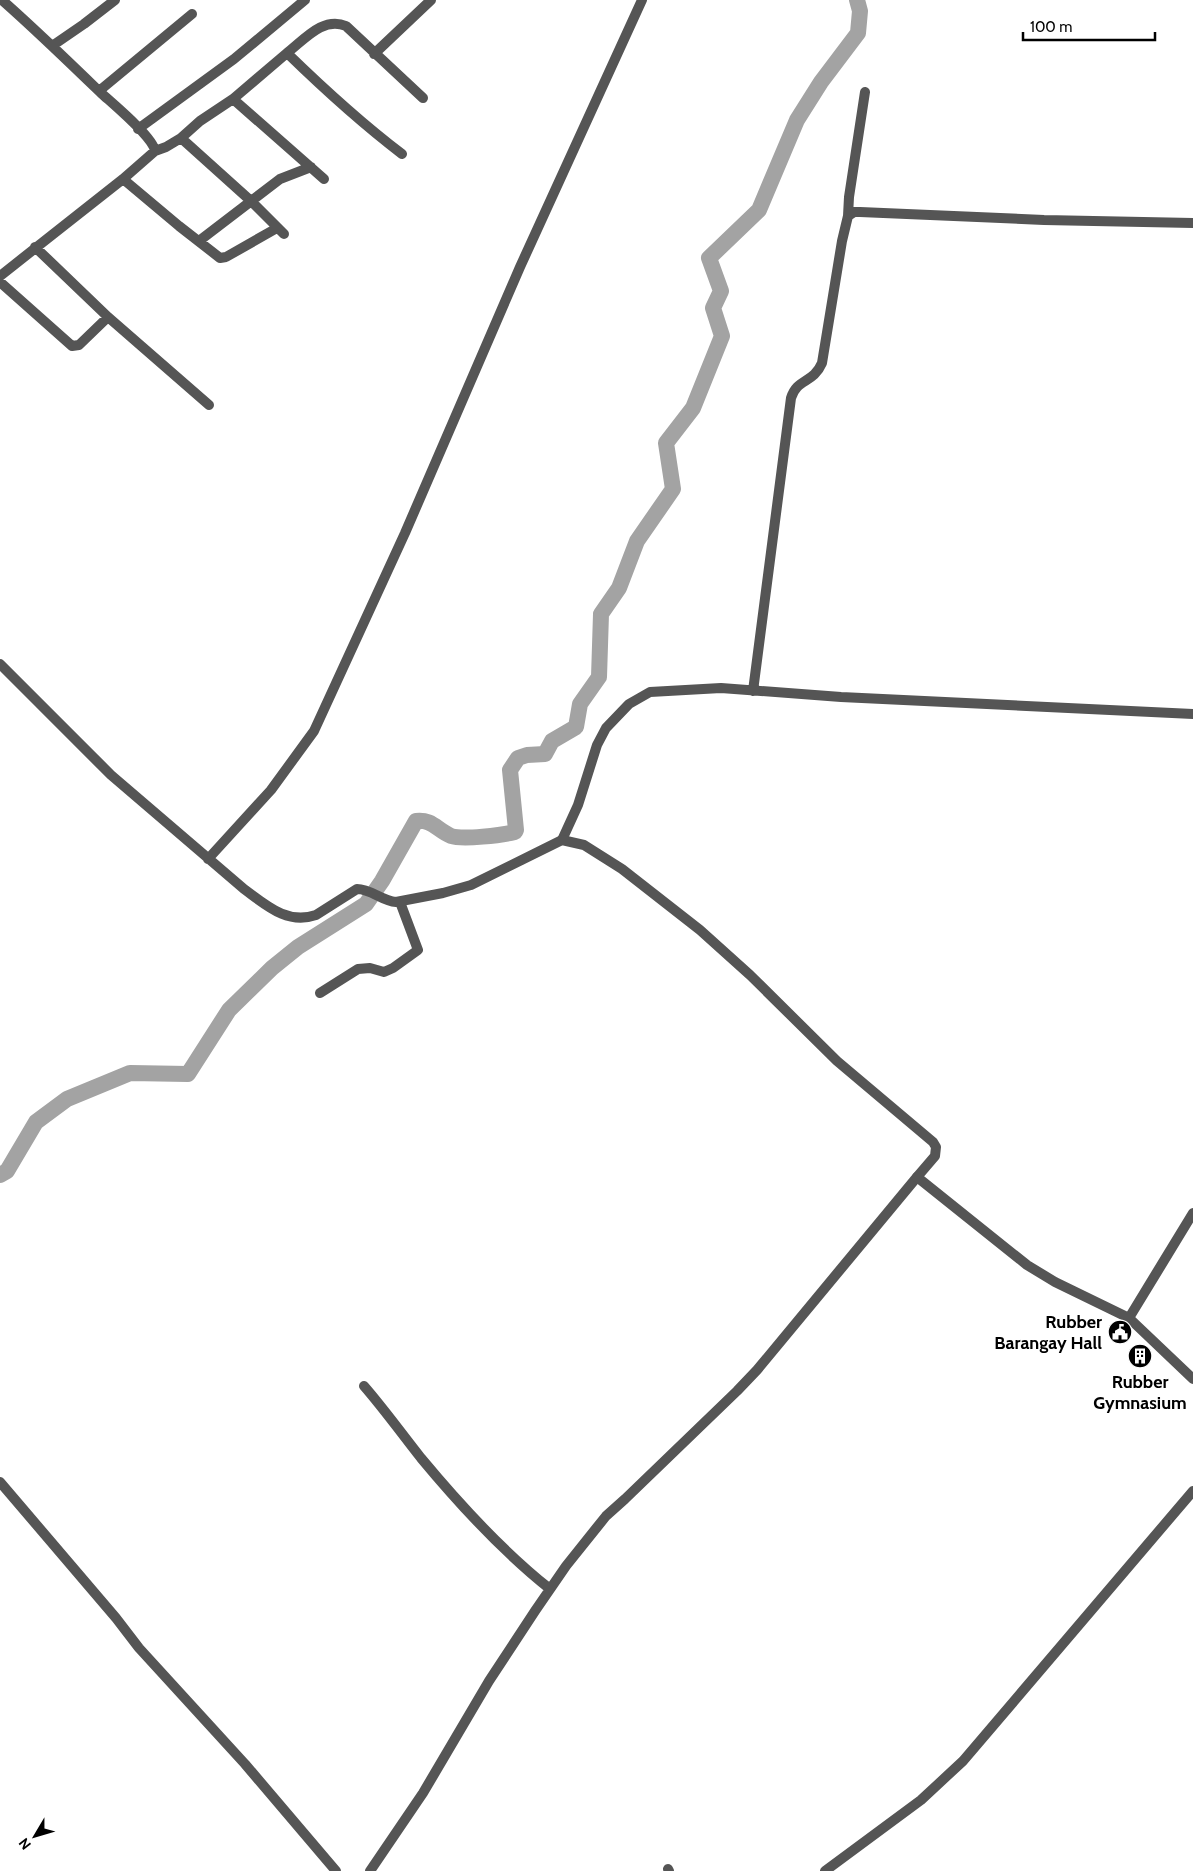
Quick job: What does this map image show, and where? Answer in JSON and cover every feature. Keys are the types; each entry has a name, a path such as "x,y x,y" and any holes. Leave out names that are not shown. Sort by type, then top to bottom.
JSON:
{"street":[{"path":"2,0 138,128 152,143 155,152"},
{"path":"52,46 115,0"},
{"path":"138,128 234,59 304,0"},
{"path":"374,54 431,0"},
{"path":"208,859 271,790 314,731 405,534 520,267 642,0"},
{"path":"99,91 192,14"},
{"path":"0,276 124,179 155,152 166,148 181,138 200,121 233,99 321,26 333,22 346,26 423,98"},
{"path":"287,53 336,101 402,154"},
{"path":"753,691 791,398 796,388 816,373 822,363 842,241 848,216 848,197 865,92"},
{"path":"233,99 324,178"},
{"path":"124,179 219,257 226,257 280,231 251,201 181,138"},
{"path":"199,242 280,179 310,167"},
{"path":"848,216 854,212 867,212 1044,220 1193,222"},
{"path":"35,247 108,317 209,405"},
{"path":"0,282 72,346 79,345 108,317"},
{"path":"0,664 99,764 208,859 262,902 274,910 293,918 316,915 352,890 369,891 390,902 400,902 450,892 471,885 562,840 584,845 601,854 652,891 700,930 750,975 837,1061 933,1142 936,1147 935,1156 756,1370 625,1499 611,1510 566,1566 489,1681 423,1793 370,1871"},
{"path":"562,840 578,805 597,745 606,728 629,704 650,692 721,688 1193,714"},
{"path":"320,993 358,969 370,968 384,972 393,968 418,950 400,902"},
{"path":"917,1177 1027,1266 1062,1286 1129,1318 1193,1379"},
{"path":"1129,1318 1193,1213"},
{"path":"364,1386 423,1460 477,1521 513,1558 550,1589"},
{"path":"0,1482 116,1618 139,1648 245,1764 336,1871"},
{"path":"825,1871 927,1795 963,1761 1193,1491"}],"waterway":[{"path":"0,1175 7,1171 36,1122 67,1099 130,1073 188,1074 229,1010 272,968 298,947 366,904 382,881 416,821 430,823 446,834 457,837 483,837 515,832 510,770 518,758 527,755 545,754 552,741 576,727 580,704 599,677 601,614 619,588 637,541 673,489 666,443 693,408 722,336 713,308 721,291 709,258 759,210 797,120 821,82 858,33 860,11 857,0"}],"place":[{"name":"Rubber Barangay Hall","path":"1120,1332"},
{"name":"Rubber Gymnasium","path":"1140,1356"}]}
